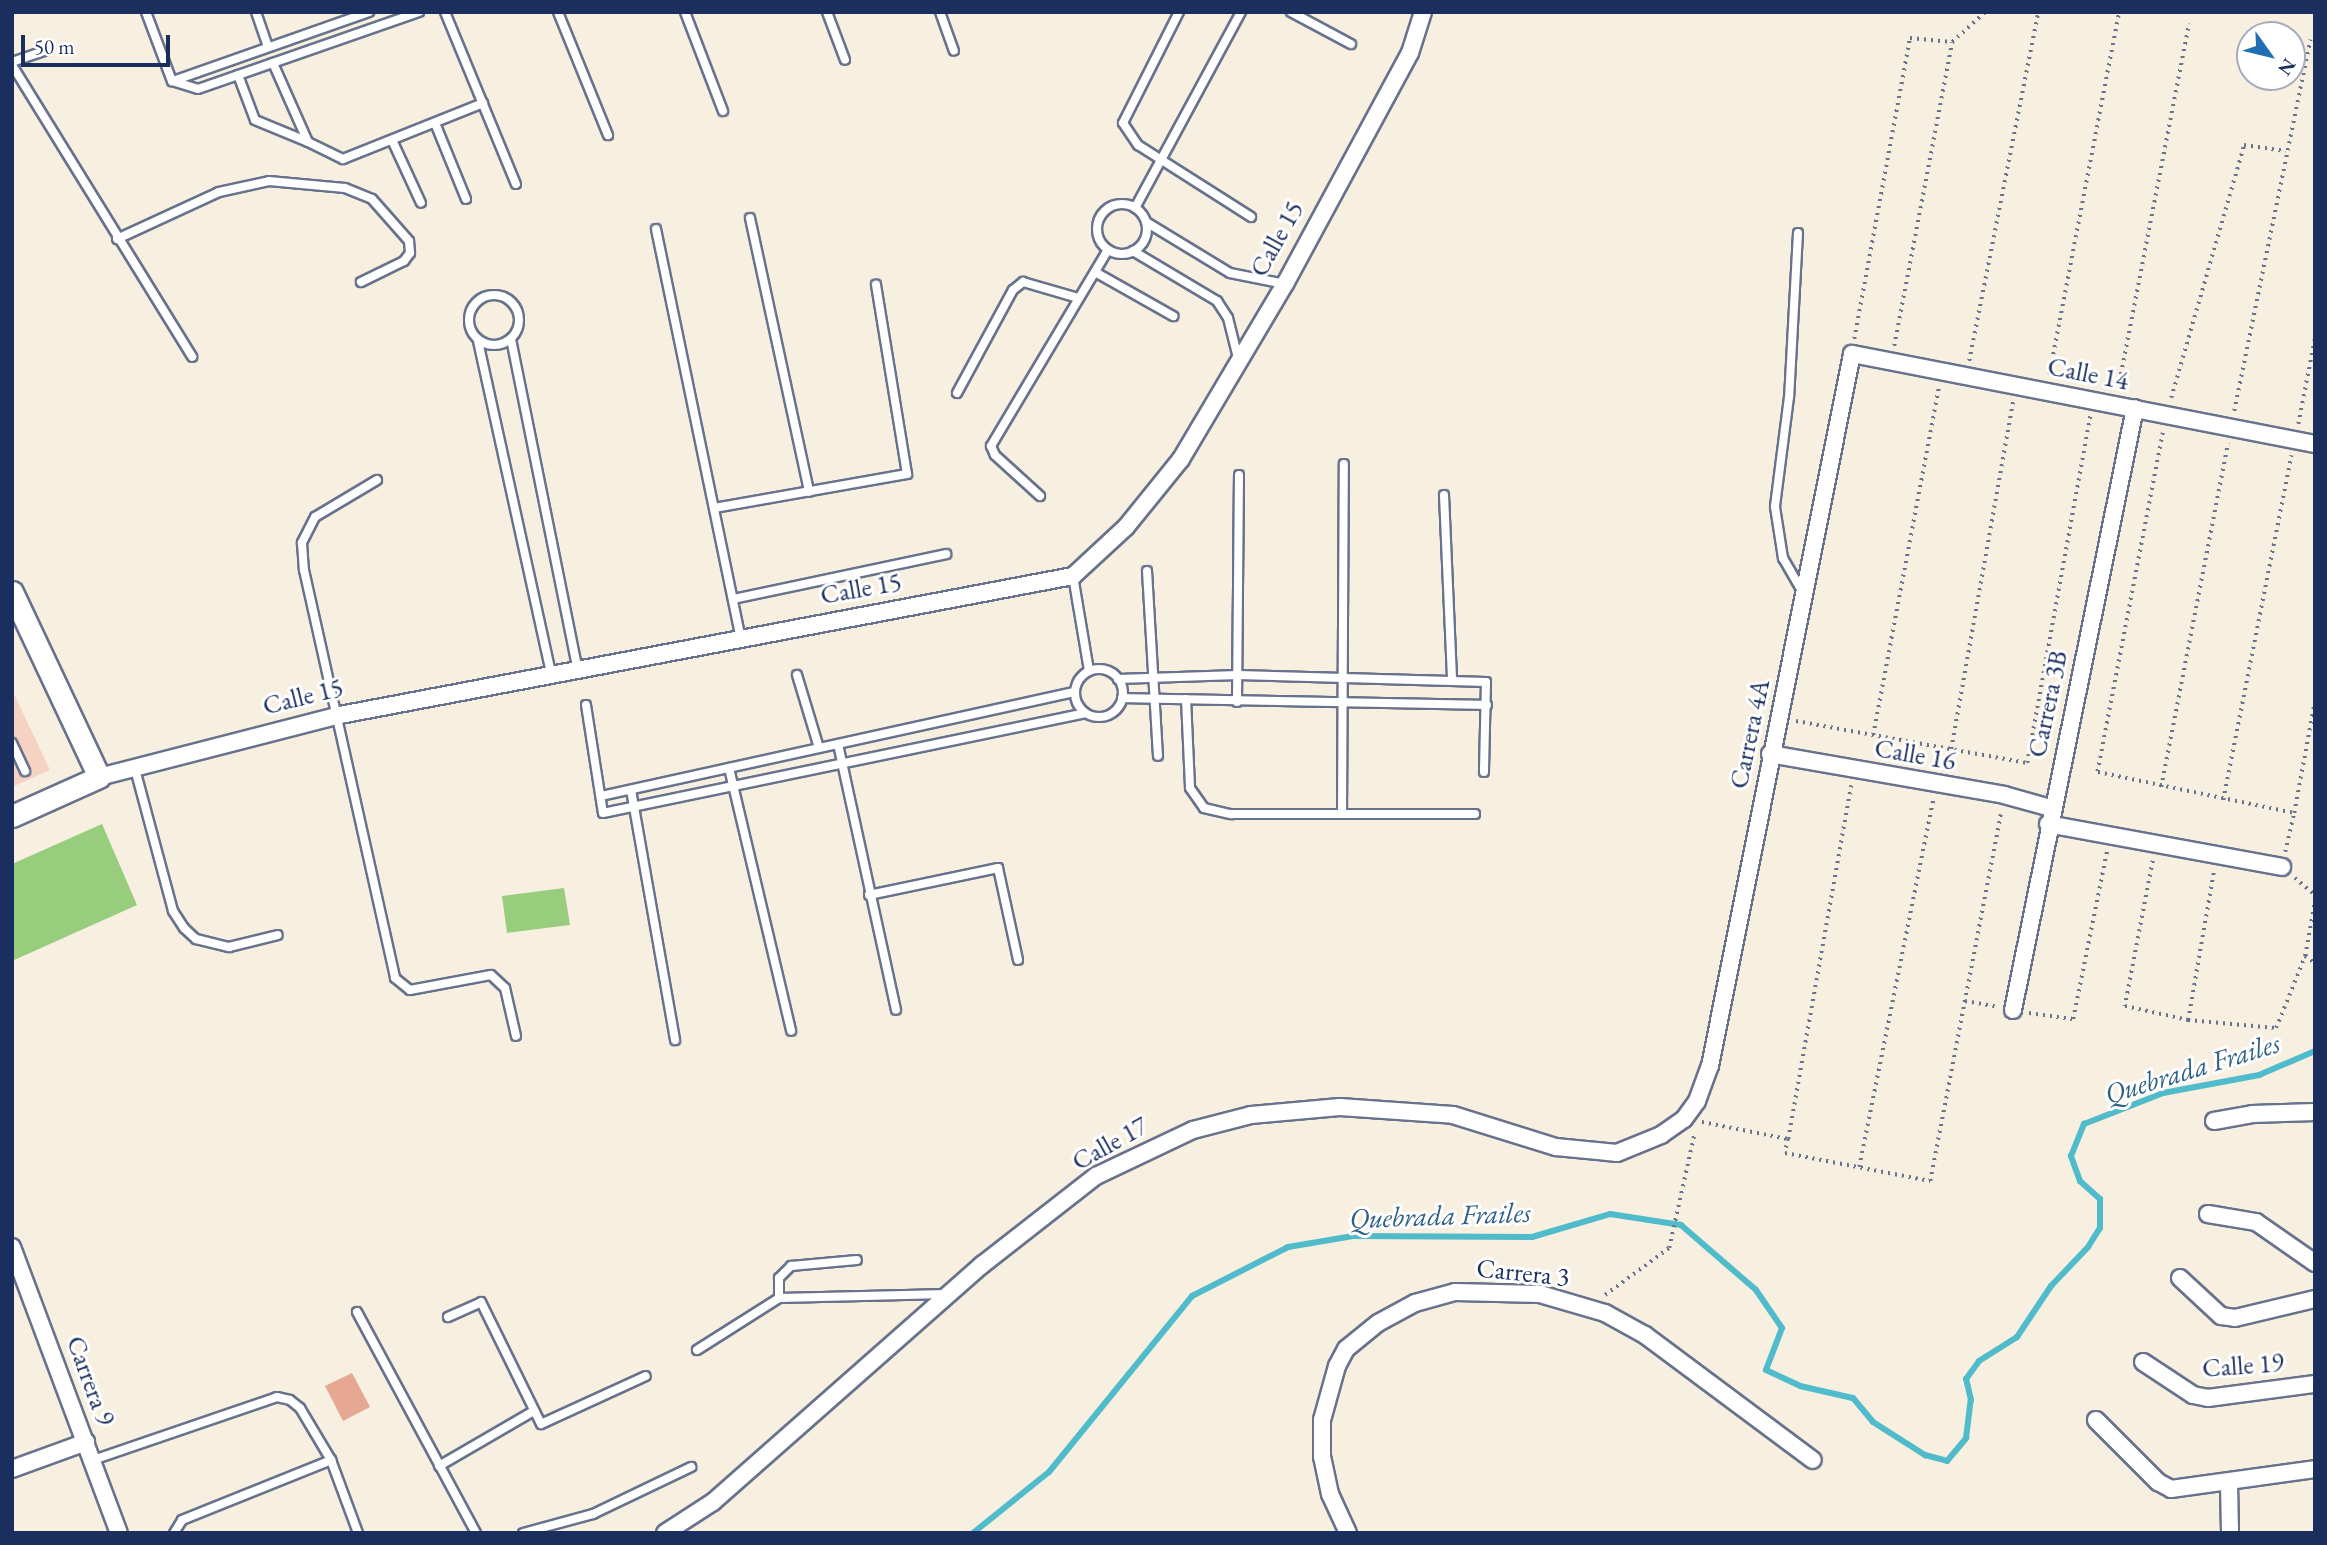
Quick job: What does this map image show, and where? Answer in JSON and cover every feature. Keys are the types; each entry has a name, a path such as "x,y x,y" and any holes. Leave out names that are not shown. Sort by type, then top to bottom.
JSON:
{"main road":[{"path":"12,592 99,778"},
{"name":"Calle 15","path":"12,816 99,778"}],"street":[{"name":"Calle 15","path":"99,778 340,715 577,667 1073,576 1155,494 1239,361 1285,284 1410,53 1423,12"},
{"name":"Calle 14","path":"1852,354 2046,389 2315,443"},
{"name":"Carrera 4A","path":"1691,1120 1710,1066 1770,754 1852,354"},
{"name":"Carrera 3B","path":"2013,1010 2049,816 2135,408"},
{"name":"Calle 16","path":"1770,754 2004,795 2049,816 2110,835 2281,867"},
{"name":"Calle 17","path":"665,1533 713,1503 950,1294 1096,1175 1193,1130 1251,1115 1340,1107 1453,1115 1556,1147 1617,1153 1691,1120"},
{"path":"2214,1121 2252,1114 2315,1112"},
{"path":"2208,1214 2256,1222 2315,1263"},
{"name":"Carrera 9","path":"12,1247 119,1533"},
{"path":"2180,1278 2221,1316 2235,1318 2315,1299"},
{"name":"Carrera 3","path":"1348,1533 1330,1494 1321,1438 1330,1383 1346,1349 1396,1312 1455,1292 1540,1294 1589,1307 1645,1335 1813,1460"},
{"name":"Calle 19","path":"2143,1362 2193,1395 2208,1398 2315,1384"},
{"path":"2096,1420 2158,1482 2171,1489 2229,1484 2315,1469"},
{"path":"12,1469 86,1442"},
{"path":"2229,1484 2230,1533"}],"lane":[{"path":"146,12 172,81"},
{"path":"256,12 268,47"},
{"path":"172,81 369,12"},
{"path":"172,81 198,89 419,12"},
{"path":"445,12 516,184"},
{"path":"558,12 608,135"},
{"path":"685,12 723,111"},
{"path":"827,12 845,60"},
{"path":"940,12 954,51"},
{"path":"1178,12 1124,123 1128,136 1251,217"},
{"path":"1135,208 1241,12"},
{"path":"1291,12 1351,44"},
{"path":"47,50 12,64 117,239 192,357"},
{"path":"273,63 308,142"},
{"path":"237,75 255,120 343,159 483,103"},
{"path":"435,123 466,199"},
{"path":"391,140 421,202"},
{"path":"117,239 219,192 269,181 345,188 372,199 409,241 410,253 404,261 361,282"},
{"path":"1108,250 1098,237 1098,219 1110,206 1135,208 1146,222 1230,272 1285,284"},
{"path":"750,218 809,492"},
{"path":"1133,251 1145,239 1146,222"},
{"path":"656,229 741,639"},
{"path":"1798,233 1789,397 1775,507 1783,558 1803,594"},
{"path":"1108,250 1133,251 1217,301 1228,318 1239,361"},
{"path":"1040,496 995,455 991,446 1108,250"},
{"path":"1095,272 1173,316"},
{"path":"957,393 1013,290 1023,282 1079,298"},
{"path":"714,509 907,474 876,285"},
{"path":"551,672 478,341 468,319 480,298 492,294 505,296 519,316 511,339 577,667"},
{"path":"478,341 489,345 511,339"},
{"path":"1342,814 1343,464"},
{"path":"1237,702 1239,475"},
{"path":"377,480 315,517 302,542 304,570 340,715 395,978 410,990 491,975 505,988 516,1036"},
{"path":"1444,495 1452,678"},
{"path":"733,599 946,554"},
{"path":"1147,571 1158,756"},
{"path":"601,796 1075,692 1089,671 1073,576"},
{"path":"1089,671 1106,670 1118,679 1122,698"},
{"path":"1118,679 1238,675 1343,679 1452,678 1486,682 1484,772"},
{"path":"797,676 819,748"},
{"path":"1075,692 1085,713"},
{"path":"1122,698 1487,705"},
{"path":"586,705 603,813 1085,713 1107,716 1122,698"},
{"path":"1186,699 1190,788 1204,808 1231,814 1475,814"},
{"path":"12,743 25,771"},
{"path":"838,744 896,1010"},
{"path":"729,768 791,1031"},
{"path":"135,769 173,911 184,928 196,939 229,947 278,935"},
{"path":"631,790 675,1040"},
{"path":"869,895 998,868 1018,960"},
{"path":"779,1298 779,1278 791,1266 857,1260"},
{"path":"697,1350 779,1298 950,1294"},
{"path":"448,1317 481,1302 541,1424 646,1376"},
{"path":"357,1312 476,1533"},
{"path":"93,1460 277,1397 300,1408 331,1460 358,1533"},
{"path":"439,1466 534,1410"},
{"path":"174,1533 182,1520 331,1460"},
{"path":"523,1533 593,1514 691,1466"}],"path":[{"path":"1891,361 1952,42 1985,12"},
{"path":"1966,376 2038,12"},
{"path":"2046,389 2119,12"},
{"path":"2115,404 2189,24"},
{"path":"1852,354 1910,38 1952,42"},
{"path":"2161,787 2310,40"},
{"path":"2286,151 2244,145 2167,413 2098,772 2294,813"},
{"path":"2223,800 2315,337"},
{"path":"1873,735 1942,371"},
{"path":"1951,749 2015,385"},
{"path":"1779,718 2027,763 2093,400"},
{"path":"2156,845 2125,1006 2188,1020 2276,1028 2305,956 2315,897 2281,867 2315,700"},
{"path":"1854,769 1785,1153 1930,1181 2004,795"},
{"path":"1859,1167 1936,783"},
{"path":"1965,1001 2073,1019 2110,835"},
{"path":"2188,1020 2217,855"},
{"path":"2305,956 2315,963"},
{"path":"1589,1307 1669,1248 1686,1165 1691,1120 1788,1139"}],"shaded area":[{"path":"12,690 50,770 12,787"}],"green space":[{"path":"102,824 137,905 12,961 12,864"},
{"path":"564,888 570,925 507,933 502,896"}],"building":[{"path":"352,1373 370,1407 343,1421 325,1386"}],"waterway":[{"name":"Quebrada Frailes","path":"973,1533 1049,1472 1192,1296 1288,1247 1353,1236 1532,1237 1610,1214 1681,1225 1756,1290 1782,1328 1766,1370 1800,1386 1853,1398 1873,1422 1925,1455 1947,1461 1966,1438 1971,1400 1966,1379 1979,1361 2017,1337 2051,1286 2088,1247 2100,1228 2100,1199 2080,1181 2071,1156 2084,1124 2163,1093 2259,1075 2315,1051"}]}
